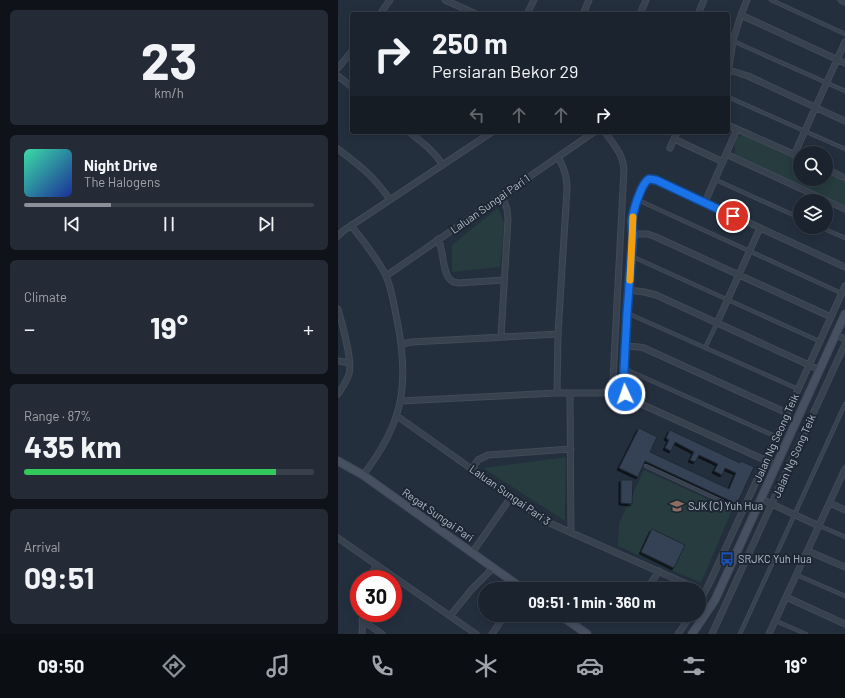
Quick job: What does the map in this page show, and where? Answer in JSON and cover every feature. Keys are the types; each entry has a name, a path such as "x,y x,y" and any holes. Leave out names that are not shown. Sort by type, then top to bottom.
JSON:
{"main road":[{"name":"Jalan Ng Seong Teik","path":"692,634 715,600 845,314"},
{"name":"Regat Sungai Pari","path":"338,461 363,476 513,582"},
{"path":"570,622 587,634"}],"street":[{"path":"381,12 390,0"},
{"path":"445,0 472,12"},
{"path":"529,12 534,0"},
{"path":"584,12 589,0"},
{"path":"641,12 646,0"},
{"path":"699,12 704,0"},
{"path":"730,59 733,40 747,0"},
{"path":"841,0 845,2"},
{"path":"741,15 845,63"},
{"path":"798,146 845,42"},
{"path":"338,68 350,53"},
{"path":"730,72 748,76 845,120"},
{"path":"338,76 350,85"},
{"path":"730,126 793,155"},
{"path":"705,202 737,129"},
{"path":"412,134 427,146 443,165"},
{"path":"338,236 352,225 489,134"},
{"name":"Laluan Sungai Pari 1","path":"386,276 591,134"},
{"path":"401,401 557,393 603,393 611,389 624,169 623,160 606,134"},
{"path":"670,148 676,134"},
{"path":"674,139 723,162"},
{"path":"338,149 370,174 377,181 390,200"},
{"path":"726,154 845,209"},
{"path":"557,393 558,334 567,189 567,177 558,157"},
{"path":"833,172 845,178"},
{"path":"776,465 630,398 625,394 623,389 633,234 632,221 637,200 646,180 656,180 845,267"},
{"path":"501,337 508,219 507,208 502,195"},
{"path":"352,225 386,276 402,344 403,360 401,401 397,416 389,434 363,476"},
{"path":"716,323 760,228"},
{"path":"633,234 648,234 656,237 830,317"},
{"path":"438,240 441,247 447,276 452,281 458,283 504,280"},
{"name":"Jalan Ng Seong Teik","path":"706,590 777,437 808,364 845,286"},
{"path":"629,290 656,295 820,370"},
{"path":"338,309 346,339 350,363 349,376 338,394"},
{"path":"402,344 412,342 558,334"},
{"path":"836,335 845,339"},
{"name":"Jalan Ng Song Teik","path":"712,634 845,344"},
{"path":"626,346 644,348 787,413"},
{"path":"338,361 350,363"},
{"path":"570,393 572,533"},
{"name":"Laluan Sungai Pari 3","path":"397,416 545,521 683,582"},
{"path":"472,469 478,460 488,454 571,448"},
{"path":"770,634 819,526 843,479 845,469"},
{"path":"472,553 511,498"},
{"path":"761,499 819,526"},
{"path":"830,503 845,510"},
{"path":"338,538 476,634"},
{"path":"808,551 845,567"},
{"path":"374,570 377,566"},
{"path":"450,616 472,589 493,568"},
{"path":"652,582 659,571"},
{"path":"786,597 845,624"},
{"path":"362,622 362,634"},
{"path":"365,622 382,634"},
{"path":"492,634 500,622"},
{"path":"678,634 686,622"}],"lane":[{"path":"771,0 845,34"},
{"path":"733,40 845,92"},
{"path":"730,98 845,149"},
{"path":"715,179 793,215"},
{"path":"637,200 842,294"},
{"path":"833,233 845,238"},
{"path":"631,256 819,341"},
{"path":"627,313 798,389"},
{"path":"706,348 716,323"},
{"path":"624,369 777,437"},
{"path":"740,634 845,404"},
{"path":"646,466 743,511"},
{"path":"819,526 845,537"},
{"path":"797,574 845,596"},
{"path":"776,620 806,634"}],"green space":[{"path":"743,135 793,158 793,181 735,155 735,143 737,137"},
{"path":"833,176 845,182 845,205 833,200 833,194 821,194 803,186 833,186"},
{"path":"498,208 504,223 500,267 452,272 452,245"},
{"path":"566,457 565,521 483,468"},
{"path":"644,470 732,510 701,582 618,546 619,523"}],"building":[{"path":"639,428 657,437 650,452 729,489 736,473 725,468 722,475 714,471 718,464 699,455 695,462 690,460 694,452 675,442 671,451 665,448 669,440 666,438 670,430 740,463 741,461 754,467 737,504 645,461 638,477 619,468"},
{"path":"621,480 633,480 632,504 621,503"},
{"path":"652,529 685,545 674,568 641,552"}],"slow traffic":[{"path":"630,280 633,217"}],"place":[{"name":"SJK (C) Yuh Hua","path":"677,506"},
{"name":"SRJKC Yuh Hua","path":"727,559"}],"route":[{"path":"625,394 623,389 633,234 632,221 637,200 644,183 649,179 656,180 733,216"}]}
